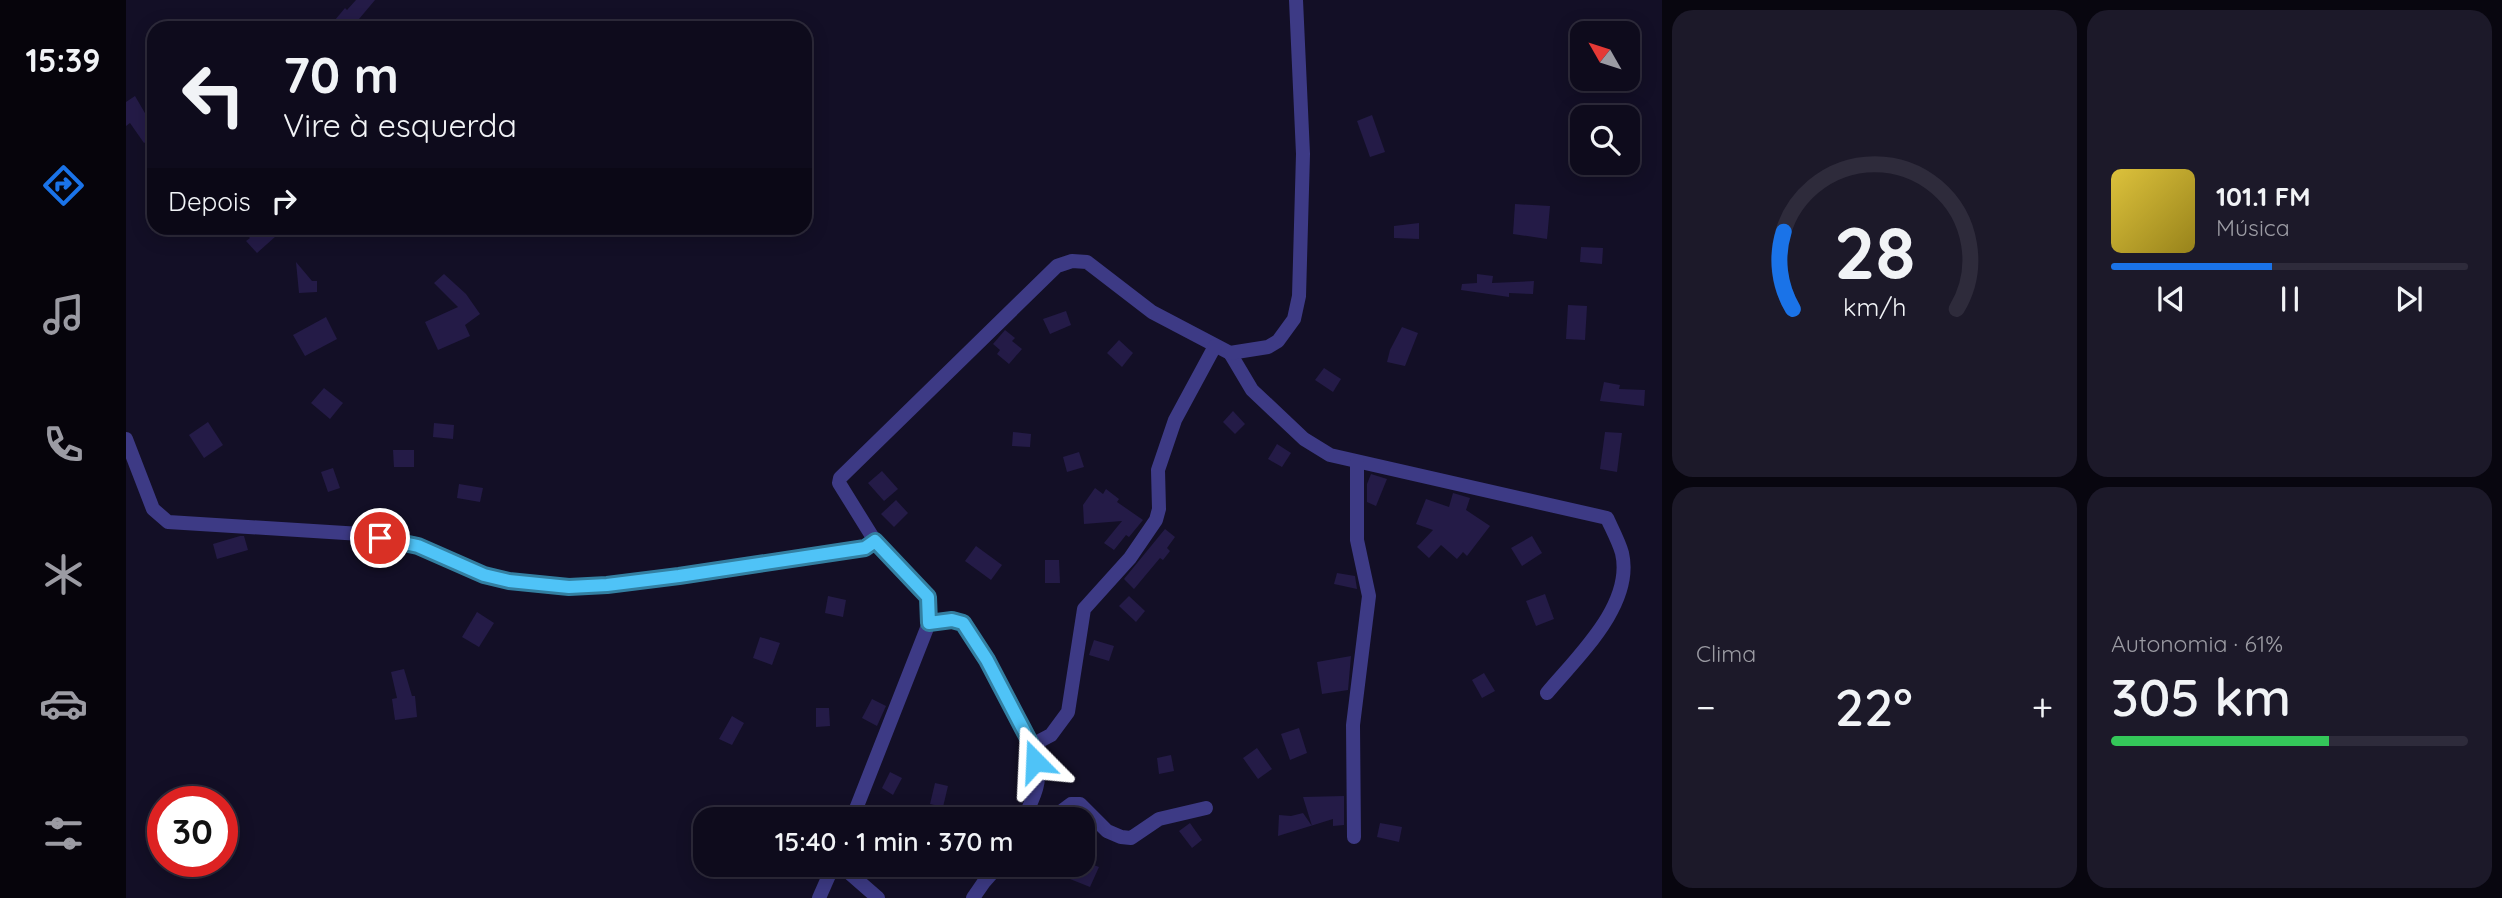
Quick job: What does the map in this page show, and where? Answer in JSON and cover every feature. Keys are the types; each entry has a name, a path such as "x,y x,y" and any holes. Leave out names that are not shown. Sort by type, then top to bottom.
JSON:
{"street":[{"path":"857,807 929,623 928,597 875,541 838,481 1057,266 1072,261 1087,262 1152,312 1230,353 1268,347 1278,341 1294,319 1299,296 1303,154 1296,0"},
{"path":"1032,746 1051,735 1068,712 1084,609 1130,558 1156,520 1159,509 1158,470 1175,420 1215,346"},
{"path":"1230,353 1252,390 1304,439 1330,455 1607,518 1622,554 1622,585 1602,627 1547,693"},
{"path":"126,439 153,509 169,522 361,534 418,546 484,575 509,581 569,587 607,585 865,548 875,541"},
{"path":"1354,837 1353,725 1370,596 1357,540 1357,462"},
{"path":"929,623 952,620 963,623 987,660 1032,746 1038,777 1030,807"},
{"path":"1067,807 1080,804 1083,807"},
{"path":"1095,819 1107,831 1131,838 1159,819 1206,808"},
{"path":"819,898 830,877"},
{"path":"852,877 878,898"},
{"path":"974,898 988,877"}],"building":[{"path":"356,0 375,0 359,19 361,21 335,20 345,8 347,10"},
{"path":"135,96 147,117 147,141 144,143 130,123 126,126 126,102"},
{"path":"1372,115 1385,152 1370,157 1357,121"},
{"path":"1515,204 1550,206 1547,239 1513,234"},
{"path":"1419,223 1419,239 1394,238 1394,226"},
{"path":"247,235 277,235 257,253 246,241 250,238"},
{"path":"1581,247 1603,248 1602,264 1580,262"},
{"path":"296,262 312,281 317,281 317,292 299,293"},
{"path":"444,274 466,294 480,314 465,325 470,336 438,350 425,322 458,307 434,283"},
{"path":"1477,274 1493,276 1492,283 1534,281 1533,294 1509,293 1509,297 1461,290 1462,284 1477,283"},
{"path":"1568,305 1587,306 1585,340 1566,339"},
{"path":"1066,311 1071,325 1050,334 1043,319"},
{"path":"326,317 337,339 305,356 293,335"},
{"path":"1402,327 1418,333 1405,366 1387,362"},
{"path":"1005,330 1015,338 1012,341 1022,349 1009,364 997,354 1000,350 993,344"},
{"path":"1119,340 1133,353 1122,367 1107,353"},
{"path":"1324,368 1341,379 1333,392 1315,380"},
{"path":"1604,382 1620,385 1619,389 1645,390 1644,406 1600,401"},
{"path":"324,388 343,403 330,419 311,403"},
{"path":"1233,411 1245,424 1235,434 1223,422"},
{"path":"208,422 223,445 204,458 189,435"},
{"path":"434,423 454,425 453,439 433,437"},
{"path":"1013,432 1031,434 1030,447 1012,446"},
{"path":"1605,432 1622,433 1617,472 1600,469"},
{"path":"1277,444 1291,453 1282,467 1268,459"},
{"path":"393,450 414,450 414,467 394,467"},
{"path":"1079,452 1084,467 1067,472 1063,457"},
{"path":"333,468 340,488 328,492 321,472"},
{"path":"882,471 898,489 884,501 868,483"},
{"path":"1371,474 1387,479 1376,506 1367,502 1367,484"},
{"path":"459,484 483,488 480,502 457,498"},
{"path":"1095,488 1103,494 1106,489 1119,499 1117,502 1143,520 1114,550 1104,543 1122,521 1084,524 1083,505"},
{"path":"1453,493 1470,498 1466,510 1490,526 1467,556 1463,552 1457,559 1441,545 1429,558 1417,547 1433,530 1416,524 1426,499 1449,507"},
{"path":"896,500 908,513 894,527 881,514"},
{"path":"1165,529 1175,537 1167,548 1170,551 1163,560 1160,558 1134,589 1124,579"},
{"path":"244,536 248,550 217,559 213,544"},
{"path":"1532,536 1542,553 1522,566 1511,548"},
{"path":"976,546 1002,565 991,580 965,561"},
{"path":"1045,560 1059,560 1060,583 1045,583"},
{"path":"1337,573 1355,576 1357,589 1334,584"},
{"path":"1545,594 1554,619 1536,626 1526,601"},
{"path":"828,596 846,600 843,617 825,613"},
{"path":"1129,596 1145,611 1136,622 1119,606"},
{"path":"477,612 494,623 479,647 462,637"},
{"path":"760,637 780,643 772,665 753,658"},
{"path":"1094,640 1114,646 1109,661 1089,655"},
{"path":"1351,656 1348,690 1322,694 1317,662"},
{"path":"404,669 412,696 415,696 417,717 395,720 392,699 397,698 391,672"},
{"path":"1484,673 1495,691 1482,698 1472,680"},
{"path":"872,699 886,706 877,726 862,718"},
{"path":"816,708 829,708 830,726 816,727"},
{"path":"732,716 744,723 732,745 719,739"},
{"path":"1299,728 1307,753 1290,760 1281,734"},
{"path":"1257,748 1272,769 1258,779 1243,758"},
{"path":"1171,755 1174,771 1159,774 1157,758"},
{"path":"890,772 902,778 893,795 882,788"},
{"path":"935,783 948,786 943,807 930,804"},
{"path":"1344,796 1344,825 1333,826 1333,819 1312,826 1303,797"},
{"path":"1303,813 1312,826 1278,836 1279,815"},
{"path":"1190,823 1202,840 1192,848 1179,831"},
{"path":"1380,823 1402,827 1399,842 1377,837"},
{"path":"1071,877 1094,877 1090,887 1070,879"}],"route":[{"path":"380,538 418,546 484,575 509,581 569,587 607,585 865,548 875,541 928,597 929,623 952,620 963,623 974,638 1032,746 1035,761"}]}
